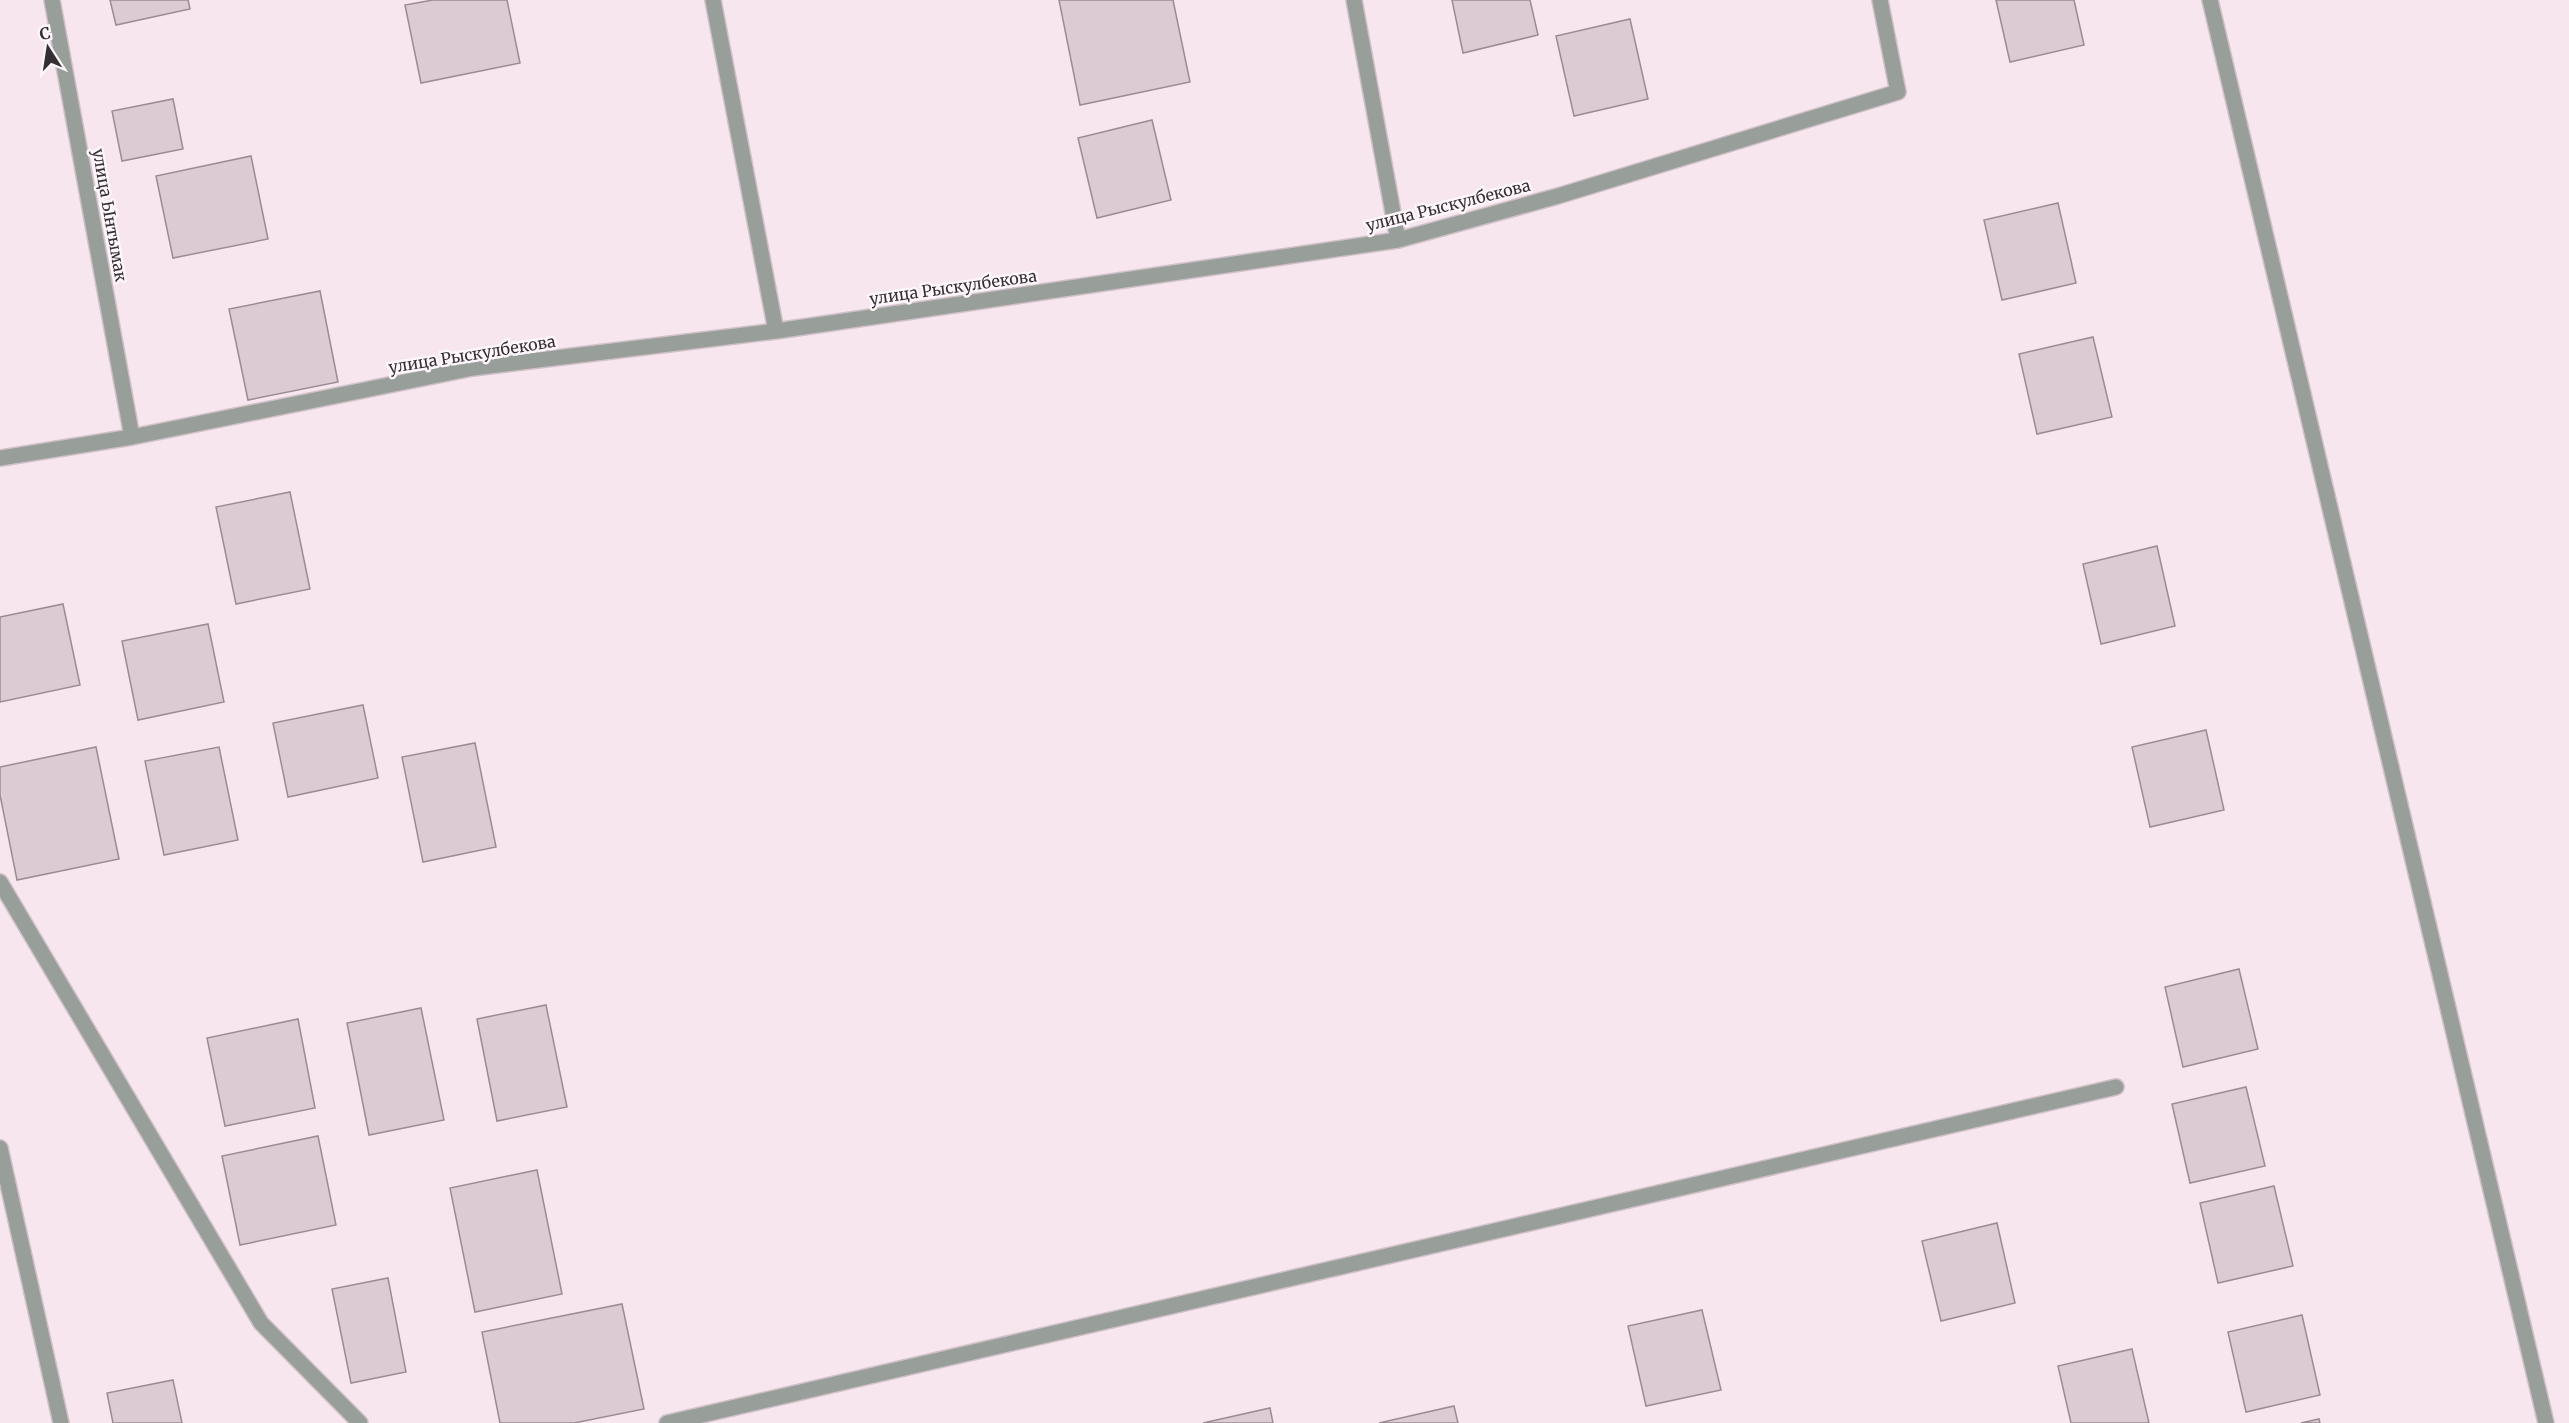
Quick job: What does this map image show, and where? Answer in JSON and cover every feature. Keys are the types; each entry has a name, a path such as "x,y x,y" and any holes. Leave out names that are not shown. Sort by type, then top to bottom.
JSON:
{"street":[{"name":"улица Ынтымак","path":"52,0 132,437"},
{"path":"713,0 776,331"},
{"path":"1354,0 1398,240"},
{"name":"улица Рыскулбекова","path":"0,458 132,437 473,368 776,331 1398,240 1558,196 1898,92 1880,0"},
{"path":"2210,0 2546,1423"},
{"path":"0,882 261,1323 360,1423"},
{"path":"667,1423 2116,1087"},
{"path":"0,1148 61,1423"}],"building":[{"path":"110,0 188,0 190,9 116,25"},
{"path":"433,0 507,0 520,63 421,83 405,5"},
{"path":"1059,0 1173,0 1190,82 1080,105"},
{"path":"1452,0 1530,0 1538,35 1463,53"},
{"path":"1996,0 2074,0 2084,45 2010,62"},
{"path":"1630,19 1648,99 1574,116 1556,36"},
{"path":"173,99 183,149 122,161 112,111"},
{"path":"1152,120 1171,200 1097,218 1078,138"},
{"path":"251,156 268,239 173,258 156,176"},
{"path":"2058,203 2076,283 2002,300 1984,220"},
{"path":"320,291 338,382 248,400 229,309"},
{"path":"2093,337 2112,417 2037,434 2019,354"},
{"path":"290,492 310,589 236,604 216,507"},
{"path":"2157,546 2175,626 2101,644 2083,564"},
{"path":"63,604 80,685 0,702 0,617"},
{"path":"208,624 224,702 138,720 122,641"},
{"path":"363,705 378,778 288,797 273,723"},
{"path":"2206,730 2224,810 2150,827 2132,747"},
{"path":"475,743 496,847 423,862 402,757"},
{"path":"96,747 119,859 17,880 0,795 0,767"},
{"path":"219,747 238,840 164,855 145,761"},
{"path":"2239,969 2258,1049 2183,1067 2165,987"},
{"path":"546,1005 567,1107 497,1121 477,1019"},
{"path":"421,1008 444,1120 369,1135 347,1023"},
{"path":"298,1019 315,1108 225,1126 207,1038"},
{"path":"2246,1087 2265,1166 2190,1183 2172,1104"},
{"path":"318,1136 336,1225 240,1245 222,1156"},
{"path":"537,1170 562,1294 475,1312 450,1188"},
{"path":"2274,1186 2293,1266 2218,1283 2200,1203"},
{"path":"1997,1223 2015,1303 1941,1321 1922,1241"},
{"path":"388,1278 406,1372 351,1383 332,1289"},
{"path":"622,1304 644,1409 574,1423 500,1423 482,1332"},
{"path":"1702,1310 1721,1390 1646,1406 1628,1326"},
{"path":"2302,1315 2320,1395 2246,1412 2228,1332"},
{"path":"2132,1349 2149,1423 2071,1423 2058,1366"},
{"path":"173,1380 182,1423 113,1423 107,1393"},
{"path":"1454,1406 1458,1423 1379,1423"},
{"path":"1270,1408 1273,1423 1203,1423"},
{"path":"2319,1419 2320,1423 2301,1423"}]}
